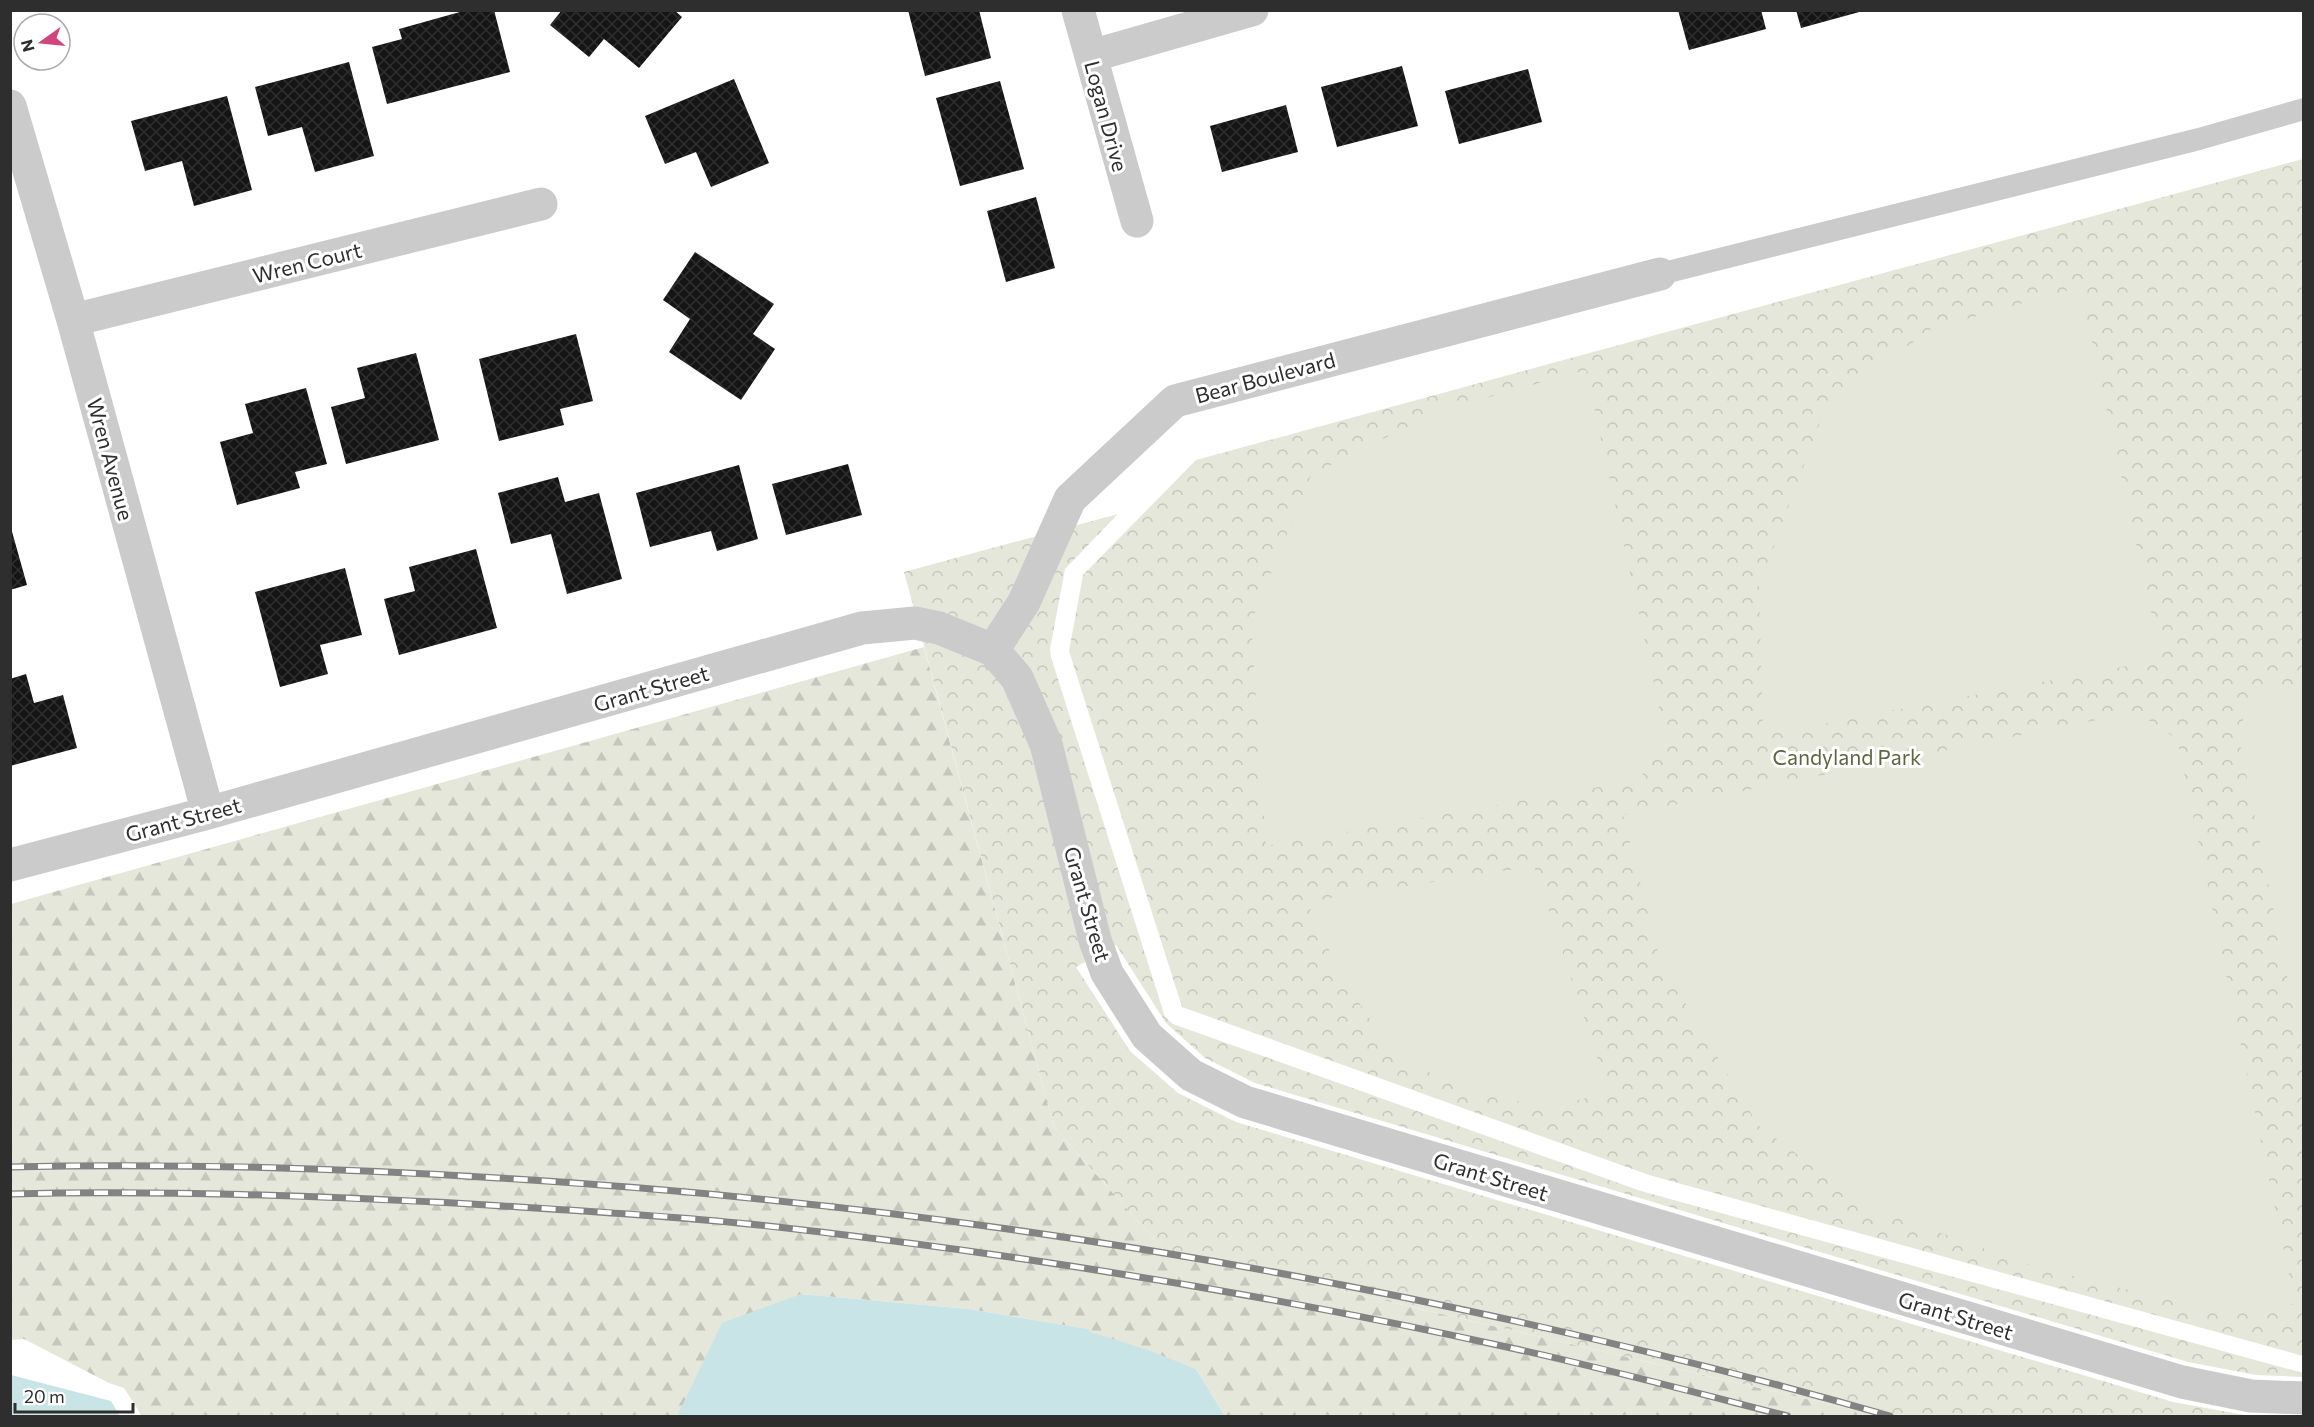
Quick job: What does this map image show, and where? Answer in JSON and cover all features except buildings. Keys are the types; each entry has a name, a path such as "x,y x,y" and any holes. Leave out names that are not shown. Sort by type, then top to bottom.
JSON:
{"street":[{"name":"Logan Drive","path":"1078,10 1137,222"},
{"path":"1091,56 1252,10"},
{"name":"Wren Avenue","path":"10,106 73,320 208,813"},
{"name":"Wren Court","path":"73,320 541,204"},
{"name":"Bear Boulevard","path":"993,650 1024,602 1070,499 1175,401 1660,274"},
{"name":"Grant Street","path":"10,865 208,813 862,628 915,623 939,628 993,650 1017,678 1046,744 1095,940 1107,973 1147,1036 1191,1076 1245,1102 2182,1382 2251,1396 2304,1398"}],"lane":[{"path":"1660,274 2187,142 2304,108"}],"green space":[{"name":"Candyland Park","path":"2303,159 2303,1356 1649,1175 1182,1007 1069,651 1083,575 1196,460"},
{"path":"2080,287 2158,643 2137,664 1763,735 1759,586 1826,406 1931,329"},
{"path":"1586,370 1666,739 1639,780 1266,846 1251,623 1311,475 1439,411"},
{"path":"1118,514 1065,569 1050,649 1165,1017 1173,1024 1641,1191 2303,1373 2303,1377 2256,1375 2188,1362 1255,1083 1205,1058 1166,1023 1116,945 1076,967 1130,1051 1178,1093 1236,1122 2173,1402 2250,1416 1880,1416 1163,1249 1054,1127 904,572"},
{"path":"924,647 1054,1127 1163,1249 1880,1416 1225,1416 1196,1369 1087,1329 969,1309 801,1294 678,1414 679,1416 142,1416 124,1388 109,1383 24,1339 11,1340 11,904"},
{"path":"2304,682 2303,1055 2238,734 2253,691"},
{"path":"2136,712 2177,739 2295,1304 2224,1314 2034,1266 1867,1207 1758,1125 1660,960 1623,815"},
{"path":"1534,866 1609,1093 1543,1108 1447,1082 1392,1052 1341,976 1307,902"}],"water":[{"path":"801,1294 969,1309 1088,1329 1196,1369 1225,1416 679,1416 722,1323"},
{"path":"11,1375 111,1401 120,1416 11,1416"}],"railway":[{"path":"10,1167 254,1167 498,1178 674,1191 850,1209 1026,1232 1200,1259 1374,1291 1547,1328 1719,1370 1890,1416"},
{"path":"10,1194 183,1193 414,1201 687,1218 854,1236 1044,1262 1328,1310 1550,1357 1787,1416"}]}
